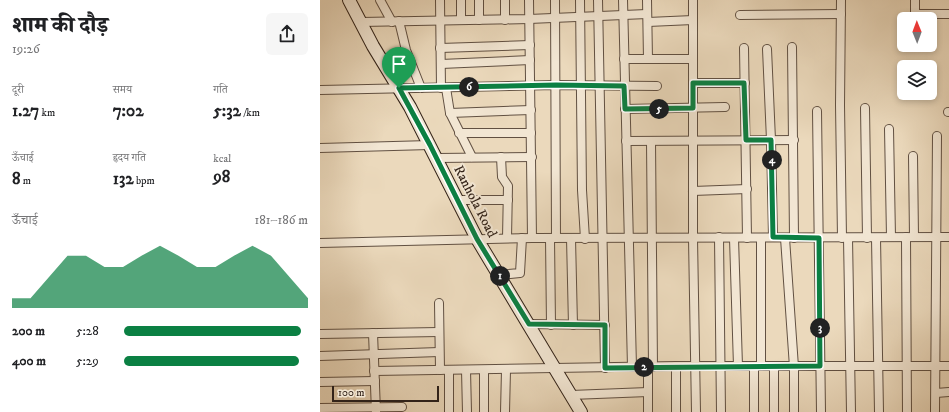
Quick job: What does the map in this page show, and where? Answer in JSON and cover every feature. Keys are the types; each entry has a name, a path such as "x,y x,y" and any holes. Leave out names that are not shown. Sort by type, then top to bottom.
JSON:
{"street":[{"name":"Ranhola Road","path":"349,0 437,158 477,239 581,412"},
{"path":"380,0 396,22 421,88"},
{"path":"440,0 440,48 443,88 450,113 472,157"},
{"path":"461,0 461,20"},
{"path":"479,0 479,20"},
{"path":"505,0 505,20"},
{"path":"530,0 532,238"},
{"path":"551,325 556,85 554,0"},
{"path":"580,0 582,190 585,239"},
{"path":"598,0 599,86 602,143 602,231 604,239 605,368"},
{"path":"623,0 632,367"},
{"path":"647,0 648,59"},
{"path":"693,0 693,238 697,366 696,412"},
{"path":"841,0 840,105 851,365 851,412"},
{"path":"915,0 915,14 949,14"},
{"path":"740,15 841,14"},
{"path":"361,22 505,20 598,15 624,15 647,18 693,20"},
{"path":"440,48 530,45"},
{"path":"792,47 794,238"},
{"path":"744,48 747,238"},
{"path":"767,49 773,237"},
{"path":"624,59 693,59"},
{"path":"441,64 530,60"},
{"path":"693,83 744,83"},
{"path":"320,90 531,85 657,86"},
{"path":"625,109 724,107"},
{"path":"865,108 867,238"},
{"path":"450,113 531,110"},
{"path":"817,111 821,412"},
{"path":"889,129 891,237"},
{"path":"459,133 531,132"},
{"path":"935,412 937,136"},
{"path":"626,141 794,140"},
{"path":"648,412 648,392 651,367 651,141"},
{"path":"320,148 430,145"},
{"path":"907,412 913,156"},
{"path":"502,157 501,172 508,186 507,238"},
{"path":"437,158 532,157"},
{"path":"693,191 747,189"},
{"path":"458,200 508,200"},
{"path":"320,243 507,238 628,239 719,237 949,237"},
{"path":"719,237 722,367 721,412"},
{"path":"500,275 520,273 522,238"},
{"path":"571,238 573,325"},
{"path":"734,238 738,366"},
{"path":"754,412 761,238"},
{"path":"785,238 794,367 794,412"},
{"path":"876,238 879,412"},
{"path":"439,303 440,370"},
{"path":"529,324 605,325"},
{"path":"320,334 439,332"},
{"path":"373,333 376,410"},
{"path":"320,356 439,352"},
{"path":"374,371 676,366 949,366"},
{"path":"676,366 676,412"},
{"path":"774,366 774,412"},
{"path":"449,370 449,412"},
{"path":"466,370 466,412"},
{"path":"484,370 484,412"},
{"path":"505,412 506,370"},
{"path":"320,382 375,381"},
{"path":"571,394 648,392"},
{"path":"936,392 949,392"},
{"path":"324,410 376,410 402,407"}],"route":[{"path":"693,83 744,83 746,140 771,140 773,237 819,238 820,366 676,366 605,368 605,325 529,324 477,239 430,145 399,88 531,85 624,86 625,109 693,108 693,83"}]}
